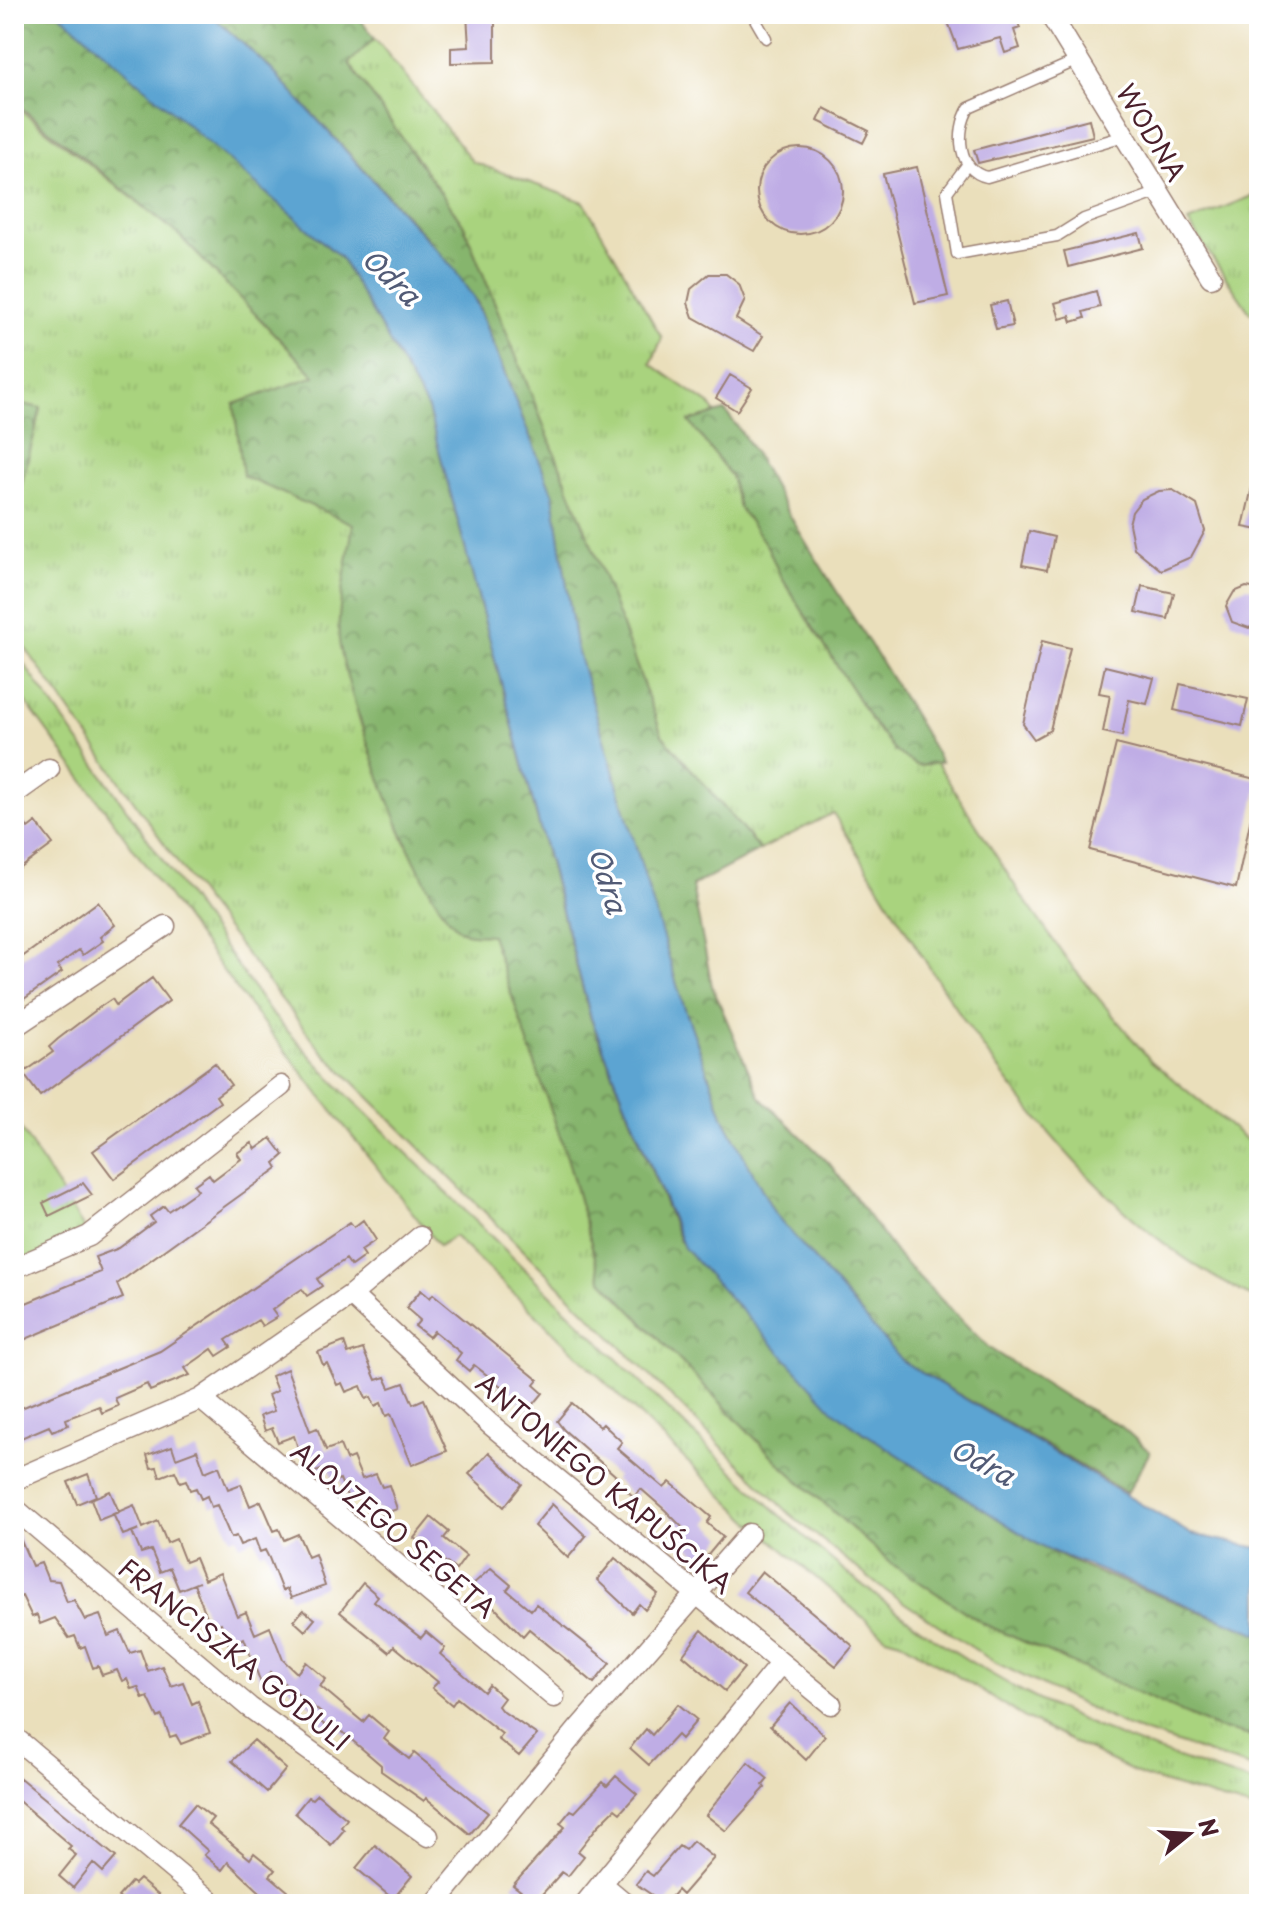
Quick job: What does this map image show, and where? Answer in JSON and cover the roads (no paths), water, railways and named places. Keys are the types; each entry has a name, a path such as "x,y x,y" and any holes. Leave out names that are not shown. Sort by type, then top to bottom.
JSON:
{"street":[{"name":"WODNA","path":"1050,14 1211,277"},
{"path":"14,794 49,769"},
{"path":"14,1027 165,926"},
{"path":"14,1268 89,1236 281,1086"},
{"path":"14,1480 201,1399 351,1295 420,1237"},
{"name":"ANTONIEGO KAPUŚCIKA","path":"351,1295 490,1424 831,1704"},
{"name":"ALOJZEGO SEGETA","path":"201,1399 554,1697"},
{"name":"FRANCISZKA GODULI","path":"14,1508 249,1707 428,1836"},
{"path":"435,1904 696,1591 749,1534"},
{"path":"585,1904 780,1664"},
{"path":"17,1746 214,1904"},
{"path":"602,1884 626,1904"}],"lane":[{"path":"752,14 766,38"},
{"path":"1078,60 969,108 962,120 961,132 967,165 976,174 987,177 1124,136"},
{"path":"967,165 947,192 957,254 1057,236 1084,219 1159,192"}],"water":[{"name":"Odra","path":"60,14 210,14 271,69 454,269 476,302 553,495 576,646 680,995 725,1121 775,1214 902,1361 1191,1534 1259,1548 1259,1634 1044,1548 855,1427 832,1409 684,1248 591,1018 428,409 341,258"}]}
